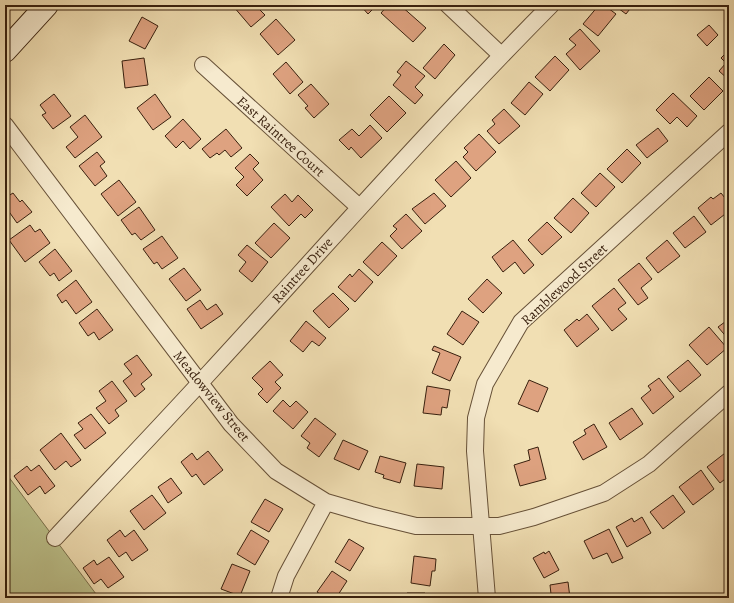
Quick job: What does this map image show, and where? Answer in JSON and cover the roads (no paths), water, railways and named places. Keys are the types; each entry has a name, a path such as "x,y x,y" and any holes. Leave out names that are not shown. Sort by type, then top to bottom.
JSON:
{"main road":[{"path":"5,51 47,5"}],"street":[{"path":"448,5 501,55"},
{"name":"Raintree Drive","path":"55,538 200,384 359,207 501,55 551,5"},
{"name":"East Raintree Court","path":"203,65 359,207"},
{"name":"Meadowview Street","path":"5,125 231,424 276,471 326,502 416,526 499,526 534,517 604,493 649,464 729,393"},
{"name":"Ramblewood Street","path":"487,598 475,451 476,418 485,384 521,322 729,132"},
{"path":"279,598 286,576 326,502"}]}
